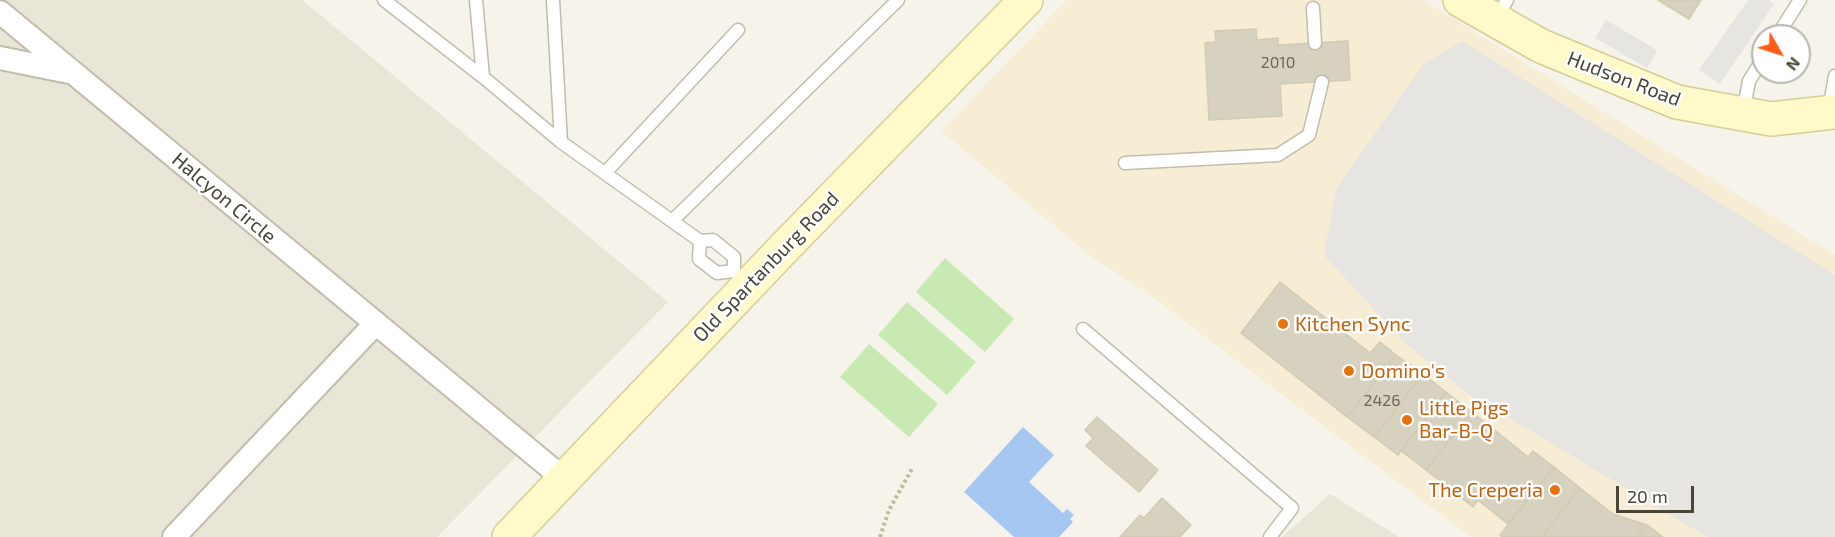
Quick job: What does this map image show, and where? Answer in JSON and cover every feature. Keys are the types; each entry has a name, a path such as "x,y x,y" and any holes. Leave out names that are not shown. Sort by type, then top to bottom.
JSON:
{"street":[{"name":"Hudson Road","path":"1460,0 1501,10 1540,46 1677,102 1771,119 1832,113"},
{"name":"Old Spartanburg Road","path":"508,537 564,479 742,278 1023,1"},
{"name":"Halcyon Circle","path":"0,12 564,479"},
{"name":"Halcyon Circle","path":"0,58 73,73"},
{"path":"174,537 376,323"}],"lane":[{"path":"384,0 483,76 561,142 700,241 713,240 734,257 742,278"},
{"path":"476,0 483,76"},
{"path":"553,0 561,142"},
{"path":"672,221 898,0"},
{"path":"1785,24 1800,0"},
{"path":"1313,8 1315,43"},
{"path":"605,174 738,30"},
{"path":"1832,113 1835,76"},
{"path":"1743,114 1751,78"},
{"path":"1125,163 1278,155 1309,135 1322,82"},
{"path":"700,241 699,259 717,273 742,278"},
{"path":"1083,328 1292,508 1270,537"}],"path":[{"path":"880,537 889,510 913,467"}],"shaded area":[{"path":"0,0 302,0 668,302 437,537 0,537"},
{"path":"1067,0 1423,0 1835,255 1835,537 1471,537 1146,292 1093,258 941,131"},
{"path":"1748,0 1768,0 1774,4 1760,24 1751,24 1751,38 1720,84 1699,70"},
{"path":"1606,20 1657,50 1647,68 1595,38"},
{"path":"1462,41 1835,275 1835,537 1707,537 1501,413 1480,403 1406,344 1324,255 1336,189 1423,65"},
{"path":"1330,494 1399,537 1282,537"}],"green space":[{"path":"945,258 1014,319 985,352 916,292"},
{"path":"907,302 976,362 947,395 878,335"},
{"path":"869,344 938,404 909,437 840,377"}],"water":[{"path":"1023,427 1054,455 1029,482 1063,513 1067,509 1074,515 1070,519 1073,522 1059,537 1014,537 964,492"}],"building":[{"path":"1658,0 1701,0 1689,19"},
{"path":"1256,29 1257,40 1278,38 1278,45 1348,41 1350,80 1280,84 1282,116 1209,120 1205,43 1216,42 1215,31"},
{"path":"1280,282 1370,353 1380,342 1396,355 1347,417 1241,333"},
{"path":"1396,355 1423,374 1374,437 1347,417"},
{"path":"1423,374 1446,392 1398,455 1374,437"},
{"path":"1446,392 1472,412 1426,470 1401,451"},
{"path":"1472,412 1528,457 1533,451 1554,467 1508,524 1478,500 1473,507 1426,470"},
{"path":"1097,417 1158,470 1139,492 1086,446 1093,438 1085,430"},
{"path":"1554,467 1580,488 1542,537 1502,537 1500,535"},
{"path":"1580,488 1613,514 1647,525 1637,537 1542,537"},
{"path":"1162,498 1191,525 1180,537 1120,537 1140,515 1144,518"},
{"path":"1647,525 1663,537 1637,537"}],"place":[{"name":"Kitchen Sync","path":"1283,324"},
{"name":"Domino's","path":"1349,371"},
{"name":"Little Pigs Bar-B-Q","path":"1407,420"},
{"name":"The Creperia","path":"1555,490"}]}
